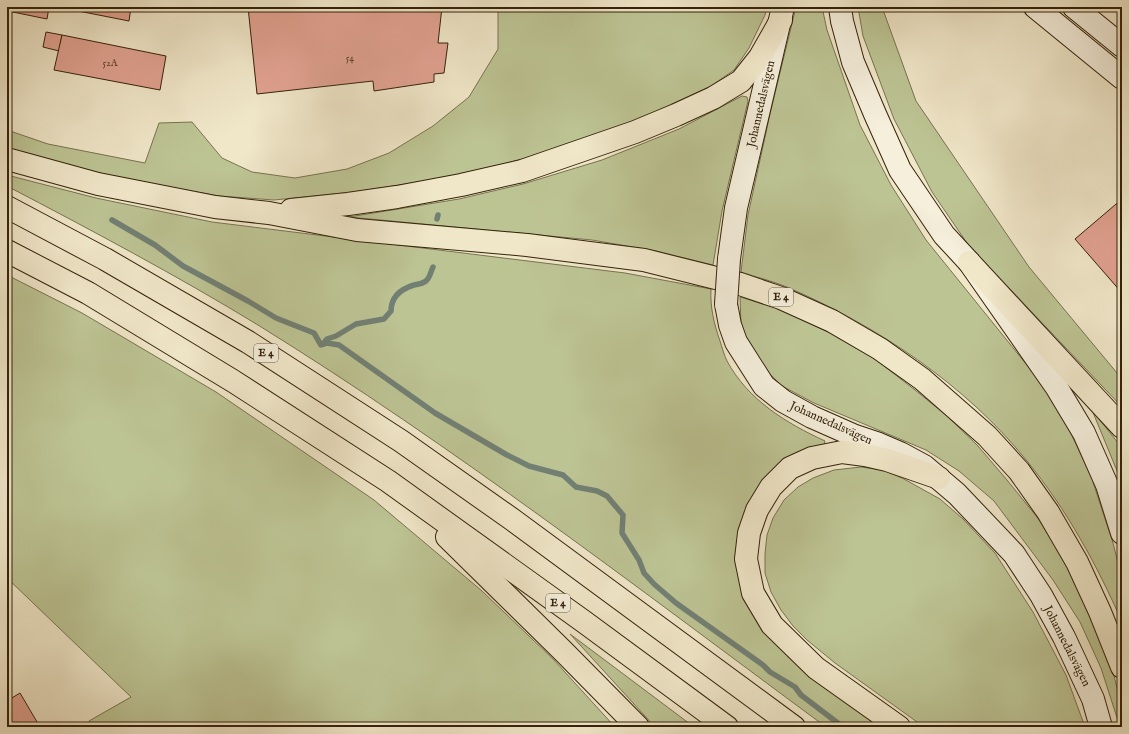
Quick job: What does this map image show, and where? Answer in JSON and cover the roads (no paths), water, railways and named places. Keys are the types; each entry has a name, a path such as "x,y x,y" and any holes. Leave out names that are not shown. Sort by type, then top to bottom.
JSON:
{"highway":[{"name":"E 4","path":"270,213 348,204 461,185 522,171 635,132 713,98 741,81 760,58 782,13"},
{"name":"E 4","path":"7,159 98,184 156,196 215,207 270,213 358,230 527,245 644,260 740,284 781,298 832,321 880,349 922,379 987,436 1019,471 1048,512 1077,562 1100,612 1122,666"},
{"name":"E 4","path":"7,207 105,259 248,342 401,441 513,520 794,727"},
{"name":"E 4","path":"7,251 88,293 233,381 388,481 583,620 727,727"},
{"path":"969,262 1122,427"},
{"path":"900,727 816,668 772,625 753,593 746,559 749,533 757,510 771,487 790,468 812,458 842,452 865,455 887,460 939,478"},
{"name":"E 4","path":"388,481 496,584 638,727"}],"main road":[{"path":"840,7 842,21 853,62 874,114 900,170 944,235 969,262 1057,388 1084,433 1107,485 1122,533"},
{"path":"1034,7 1122,78"},
{"path":"1074,7 1122,46"},
{"name":"Johannedalsvägen","path":"782,13 736,208 729,259 726,304 730,325 736,342 764,386 783,401 812,417 855,436 900,453 924,466 957,494 1014,554 1042,595 1064,637 1093,698 1100,727"}],"waterway":[{"path":"437,219 438,215"},
{"path":"112,220 155,245 183,266 276,318 314,333 321,345 327,343 339,345 435,413 507,455 529,466 563,475 576,487 597,491 607,496 623,515 622,533 639,560 644,573 654,584 676,603 763,665 770,672 795,687 801,695 843,727"},
{"path":"323,344 327,339 336,336 356,324 384,319 391,311 391,306 398,294 409,287 426,281 433,267"}]}
